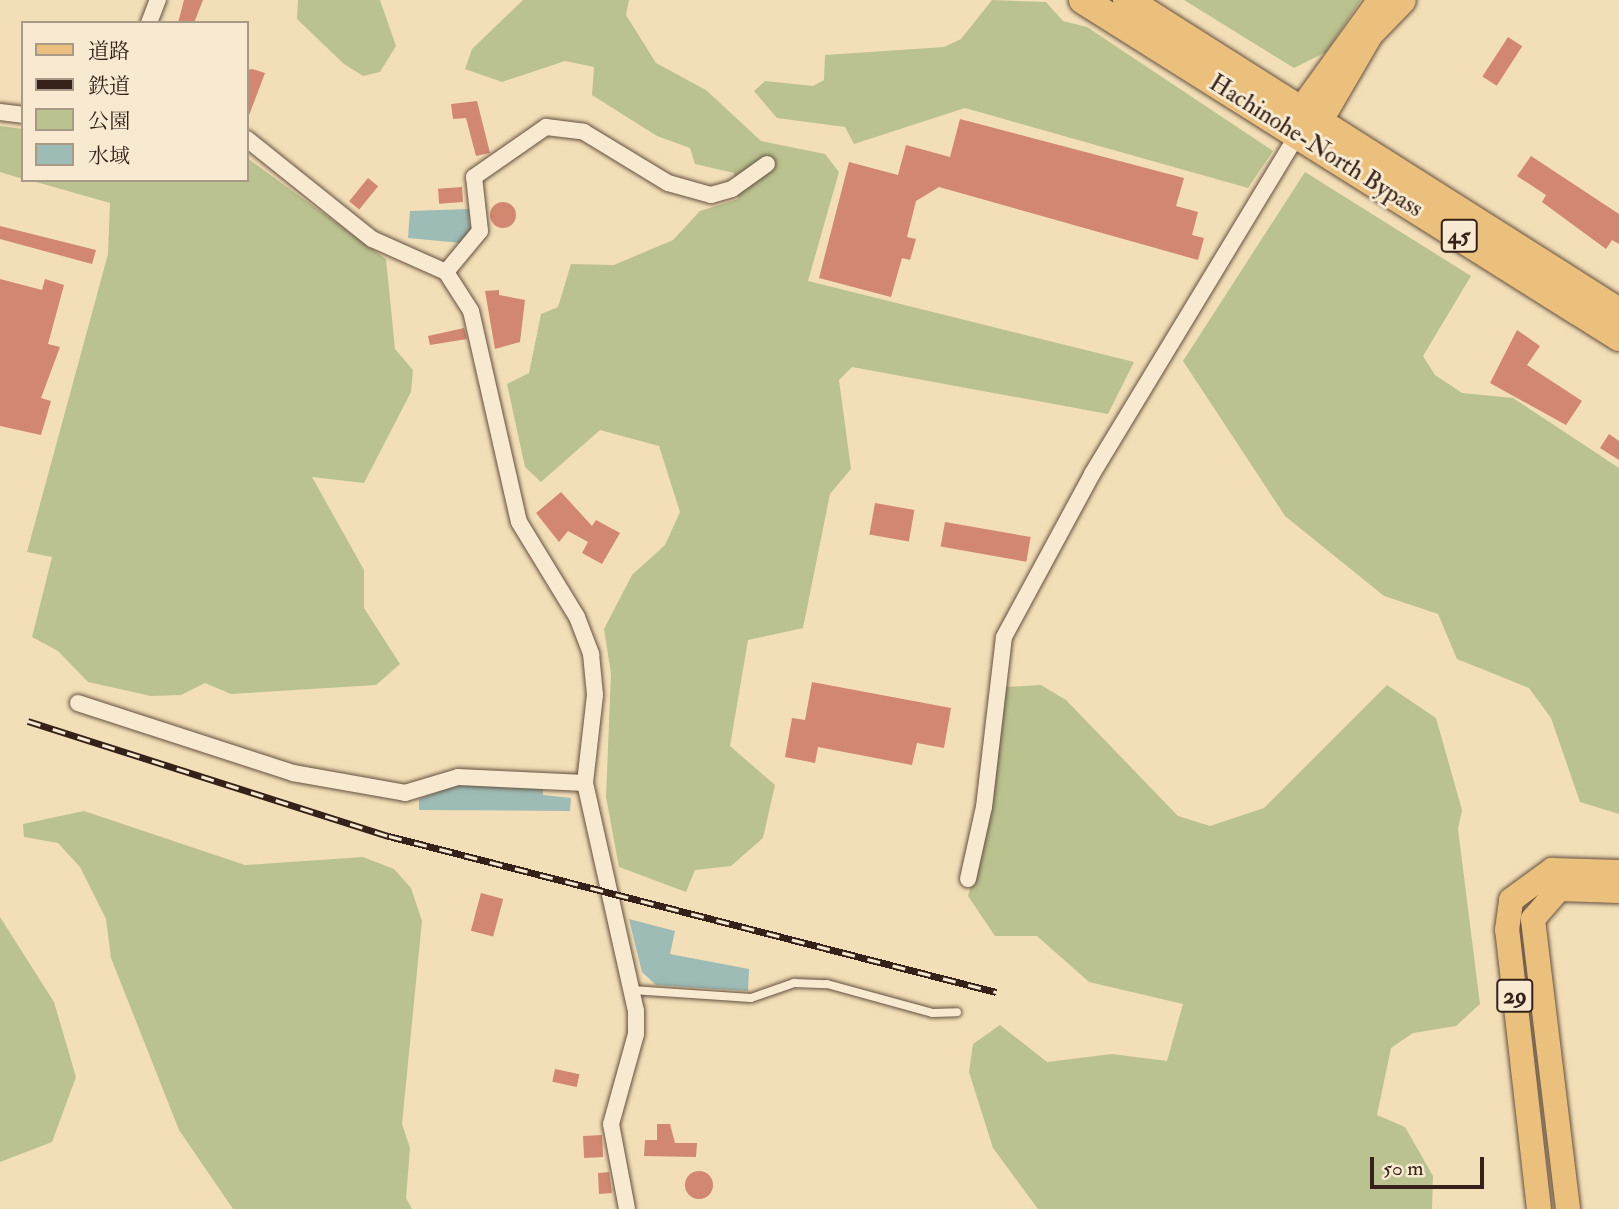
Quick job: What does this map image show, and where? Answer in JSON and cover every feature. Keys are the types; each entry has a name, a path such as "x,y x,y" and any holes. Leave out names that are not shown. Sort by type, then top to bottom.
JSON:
{"highway":[{"name":"Hachinohe-North Bypass","path":"1083,0 1307,121 1619,312"},
{"name":"Hachinohe-North Bypass","path":"1127,0 1619,337"},
{"path":"1307,121 1381,0"},
{"path":"1307,121 1369,34 1402,0"}],"main road":[{"name":"29","path":"1539,1209 1507,930 1511,900 1552,870 1619,872"},
{"name":"29","path":"1568,1209 1533,919 1559,889 1619,891"}],"street":[{"path":"150,21 158,0"},
{"path":"0,112 21,115"},
{"path":"968,879 984,807 1004,637 1093,474 1307,121"},
{"path":"446,272 480,231 474,177 546,127 596,136 668,183 711,195 732,189 767,164"},
{"path":"248,140 372,239 446,272 471,311 519,522 577,617 591,654 595,695 585,783 632,990 636,1034 611,1124 627,1209"},
{"path":"78,703 293,773 405,793 458,777 585,783"}],"lane":[{"path":"632,990 751,998 794,983 827,984 933,1013 957,1012"}],"green space":[{"path":"298,0 380,0 396,46 380,72 363,76 344,64 297,19"},
{"path":"523,0 629,0 626,15 656,63 706,90 761,141 825,154 839,172 808,281 1134,362 1108,414 852,367 839,380 851,469 830,494 803,628 748,640 730,746 775,785 763,838 731,866 695,870 686,892 619,867 606,797 611,674 604,629 632,575 665,545 680,512 659,446 600,430 541,482 525,467 507,384 529,373 541,314 558,307 571,264 614,265 673,240 700,211 738,199 734,173 695,164 690,148 657,136 592,95 594,67 565,61 502,82 465,69 472,49"},
{"path":"992,0 1046,2 1063,21 1087,27 1273,151 1248,188 965,108 854,144 845,127 777,118 754,91 765,81 813,86 824,80 825,55 944,47 961,39"},
{"path":"1184,0 1361,0 1326,52 1294,68"},
{"path":"0,126 21,129 21,178 0,172"},
{"path":"248,159 386,259 395,349 413,370 411,392 364,483 312,477 364,570 364,608 400,664 376,685 231,694 205,683 181,695 151,696 88,682 58,651 32,637 52,557 27,552 108,254 110,203 36,182 248,182"},
{"path":"1305,172 1471,276 1423,356 1435,375 1462,393 1513,398 1619,468 1619,814 1580,802 1551,718 1529,688 1457,659 1438,614 1384,596 1285,516 1183,361"},
{"path":"1041,685 1066,700 1178,816 1210,826 1264,808 1387,685 1436,718 1462,810 1458,829 1480,1004 1456,1026 1413,1033 1391,1048 1377,1115 1405,1127 1433,1176 1432,1209 1038,1209 993,1148 969,1072 973,1044 1000,1025 1047,1062 1112,1054 1167,1061 1183,1004 1089,982 1037,936 995,936 968,896 993,803 1005,687"},
{"path":"84,811 245,865 363,857 394,869 411,888 422,921 402,1124 410,1148 406,1198 412,1209 233,1209 179,1130 111,958 106,919 80,867 58,843 24,837 23,824"},
{"path":"0,917 54,1002 76,1077 52,1142 0,1162"}],"water":[{"path":"469,209 470,231 461,243 408,238 410,211"},
{"path":"457,785 543,787 543,795 571,798 570,811 419,810 419,799"},
{"path":"629,919 675,931 670,954 749,969 748,991 656,985 642,972"}],"building":[{"path":"184,0 203,0 195,21 179,21"},
{"path":"1508,37 1522,46 1497,86 1482,76"},
{"path":"248,70 265,73 248,118"},
{"path":"477,101 490,153 476,156 466,118 453,119 451,104"},
{"path":"960,119 1184,178 1176,206 1198,212 1192,235 1204,238 1198,260 939,187 916,201 907,237 916,239 910,260 902,258 891,297 819,278 849,162 898,175 906,145 950,157"},
{"path":"1531,156 1619,214 1619,244 1612,240 1606,249 1542,202 1546,195 1517,176"},
{"path":"368,178 378,186 359,209 349,201"},
{"path":"462,187 463,202 439,204 438,189"},
{"path":"503,202 512,206 516,215 512,224 503,228 494,224 490,215 494,206"},
{"path":"0,226 96,250 92,264 0,239"},
{"path":"0,279 42,290 45,279 64,285 48,344 60,347 41,398 51,401 41,435 0,426"},
{"path":"499,290 499,295 525,300 520,342 495,349 485,291"},
{"path":"464,328 467,339 430,345 428,336"},
{"path":"1517,330 1540,346 1527,365 1582,401 1566,425 1490,383"},
{"path":"1609,434 1619,441 1619,460 1600,448"},
{"path":"561,492 592,526 596,520 620,533 602,564 582,553 588,542 568,531 559,542 536,513"},
{"path":"875,503 914,510 909,541 869,535"},
{"path":"945,522 1031,537 1026,562 941,547"},
{"path":"812,682 951,708 944,748 917,743 912,765 818,747 815,763 785,757 792,718 805,720"},
{"path":"481,893 503,899 493,937 471,931"},
{"path":"555,1069 579,1074 577,1087 552,1082"},
{"path":"657,1124 670,1124 675,1143 697,1143 696,1157 644,1156 645,1140 657,1140"},
{"path":"602,1135 603,1157 584,1158 583,1136"},
{"path":"699,1171 709,1175 713,1185 709,1195 699,1199 689,1195 685,1185 689,1175"},
{"path":"609,1172 612,1193 599,1194 598,1173"}],"railway":[{"path":"28,721 389,836 996,992"}]}
